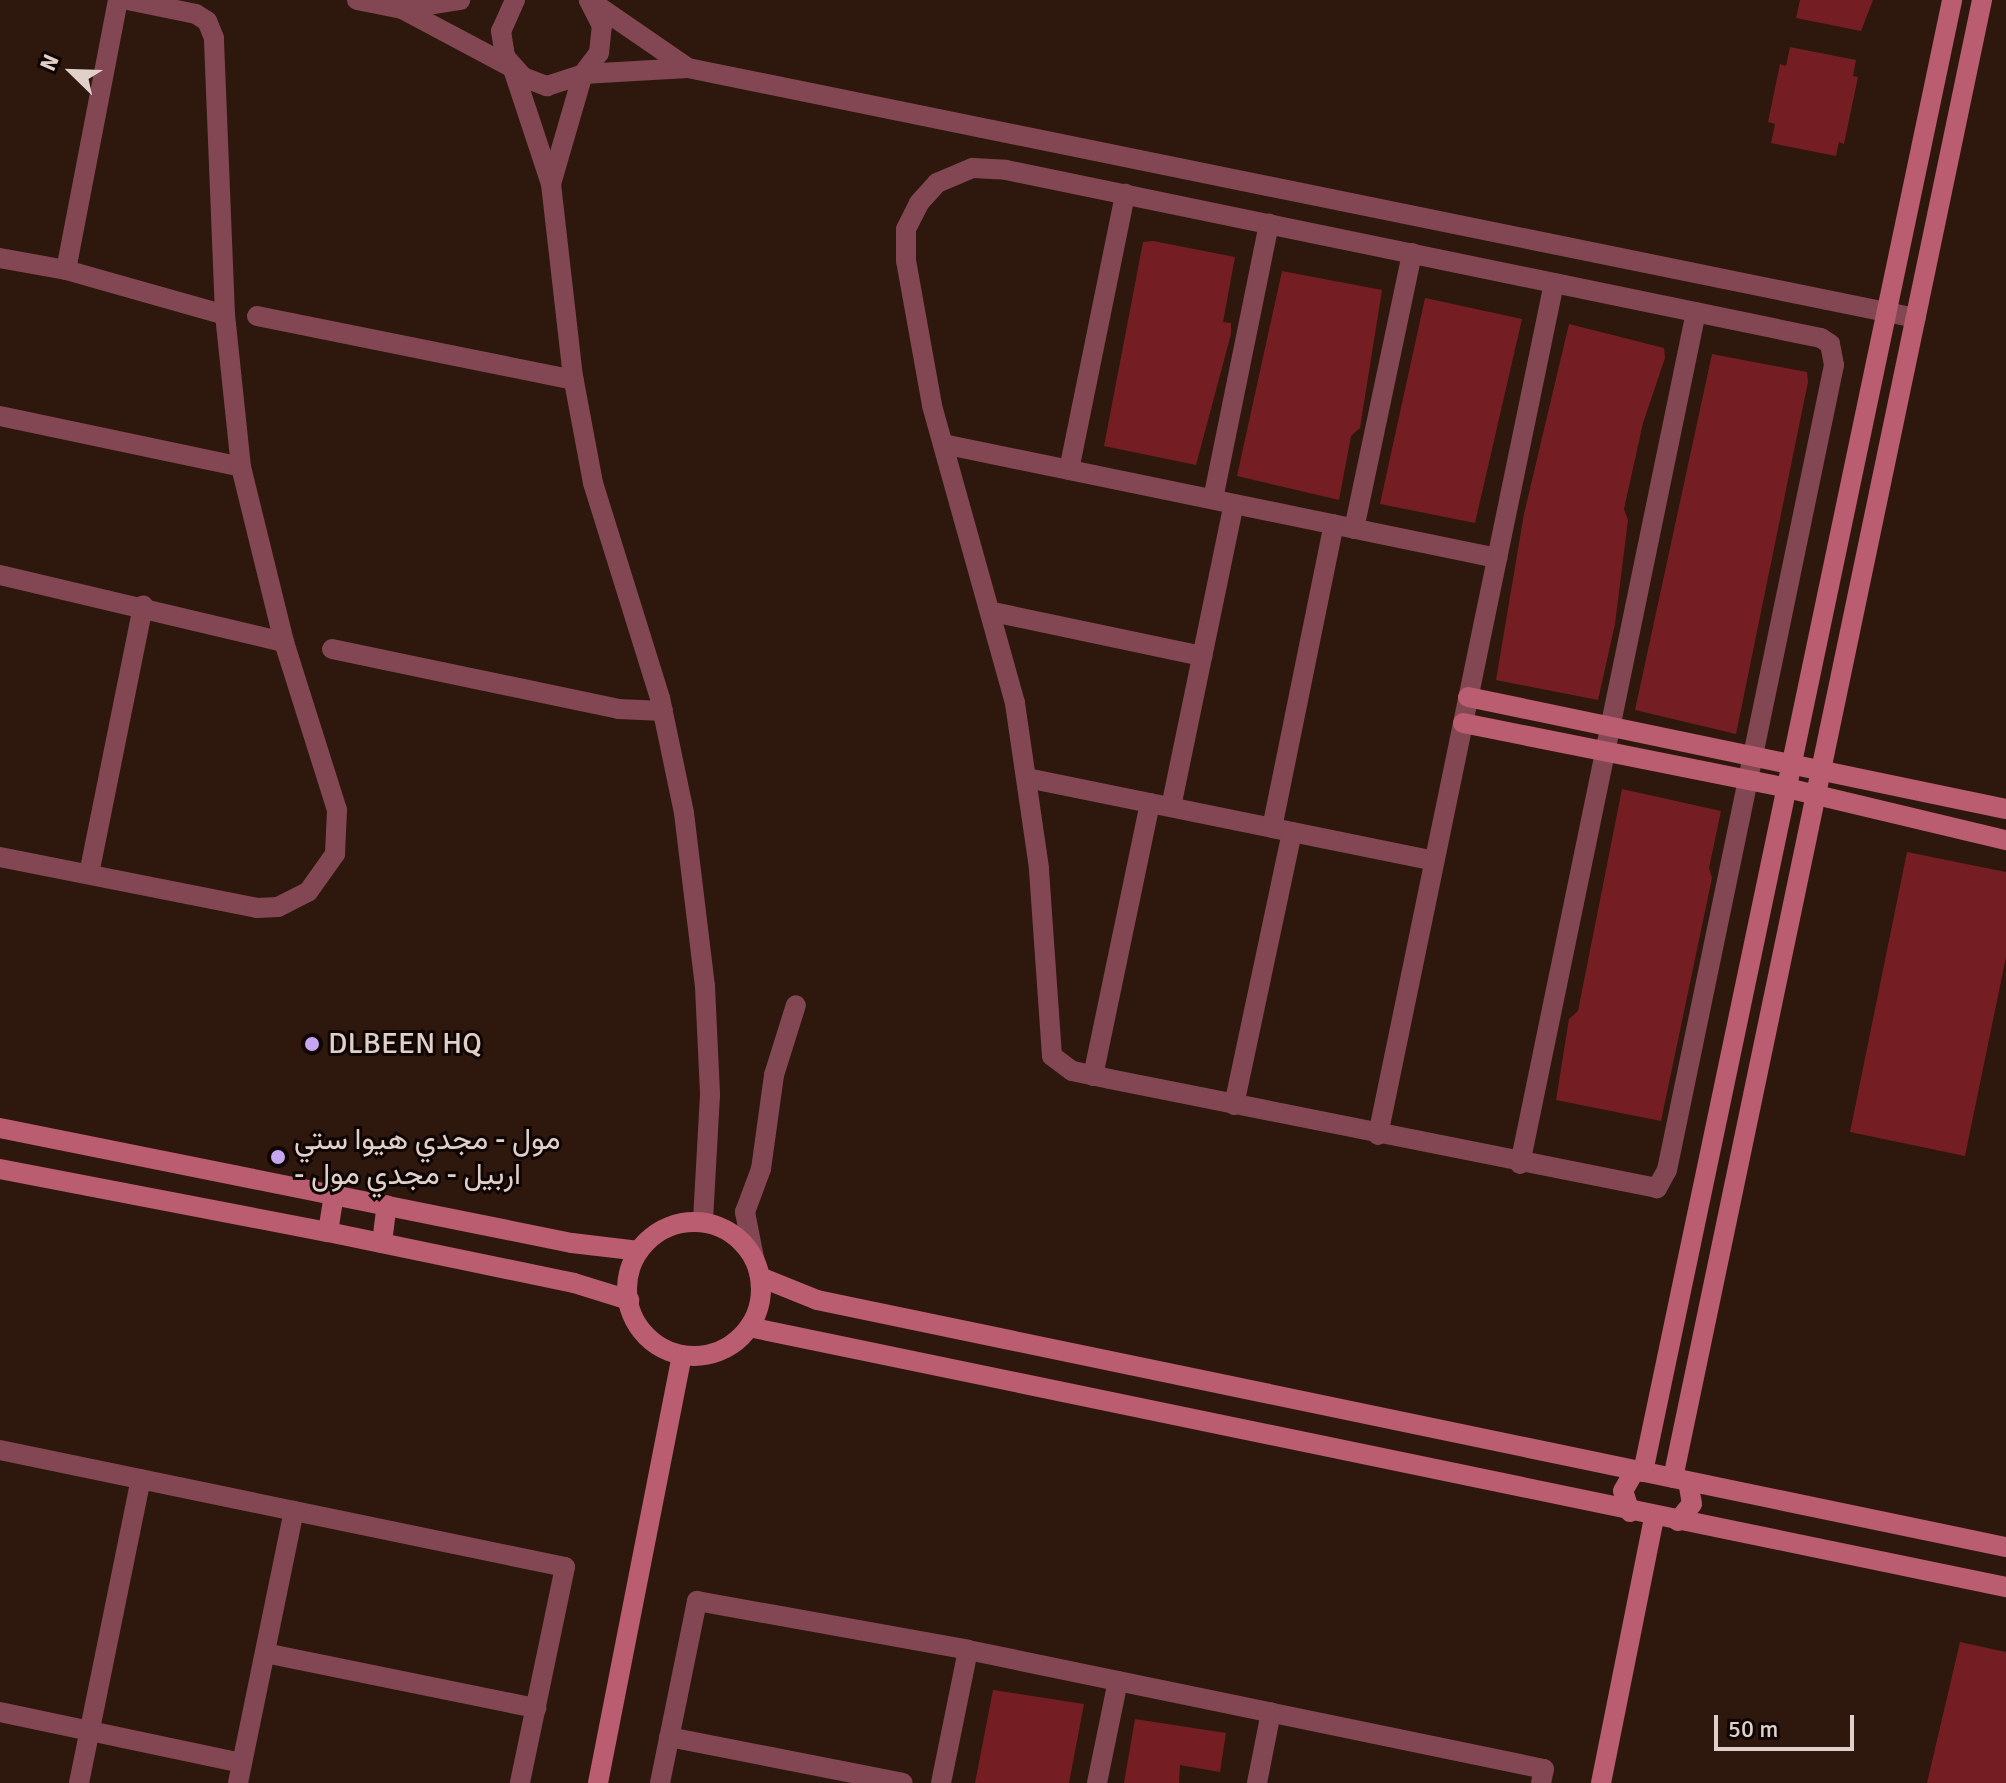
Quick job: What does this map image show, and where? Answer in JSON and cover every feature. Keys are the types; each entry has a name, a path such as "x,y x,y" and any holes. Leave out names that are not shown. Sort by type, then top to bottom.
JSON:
{"street":[{"path":"66,270 118,0"},
{"path":"0,857 257,908 294,900 323,876 335,854 337,810 284,642 241,467 225,315 214,38 207,21 196,14 127,0"},
{"path":"357,0 402,9 547,86 583,74 688,68 1916,318"},
{"path":"402,9 460,0"},
{"path":"515,0 501,31 551,184 574,380 611,553 663,711 690,853 705,987 710,1095 703,1222"},
{"path":"551,184 583,74 602,39 590,0"},
{"path":"590,0 688,68"},
{"path":"1630,1512 1623,1491 1638,1472 1793,764 1952,0"},
{"path":"1678,1521 1692,1504 1681,1480 1822,770 1982,0"},
{"path":"973,168 1125,194 1269,224 1821,338 1835,353 1661,1185 1645,1189 1093,1076 1062,1066 1050,1048 1045,933 1027,778 993,612 943,444 908,277 906,229 919,203 937,183 973,168"},
{"path":"1069,470 1125,194"},
{"path":"1213,499 1269,224"},
{"path":"1234,1105 1282,830 1344,526 1412,253"},
{"path":"0,258 66,270 225,315"},
{"path":"1378,1135 1554,283"},
{"path":"1520,1164 1696,312"},
{"path":"257,316 574,380"},
{"path":"0,416 241,467"},
{"path":"943,444 1497,558"},
{"path":"1171,807 1234,504"},
{"path":"1,580 143,605 284,642"},
{"path":"89,874 143,605"},
{"path":"993,612 1202,656"},
{"path":"332,649 618,709 663,711"},
{"path":"1468,697 2006,809"},
{"path":"1463,723 1787,788 2006,840"},
{"path":"1027,778 1434,861"},
{"path":"1093,1076 1150,803"},
{"path":"796,1005 774,1075 761,1169 745,1212 757,1268 761,1294 749,1327 717,1352 682,1355 657,1345 642,1331 629,1300 630,1270 639,1251 666,1228 703,1222 727,1230 757,1268 817,1300 2006,1547"},
{"path":"0,1128 572,1243 639,1251"},
{"path":"0,1169 382,1243 574,1283 629,1300"},
{"path":"328,1232 334,1194"},
{"path":"382,1243 387,1205"},
{"path":"749,1327 1654,1517 2006,1587"},
{"path":"598,1783 682,1355"},
{"path":"0,1450 565,1567 520,1783"},
{"path":"79,1783 141,1479"},
{"path":"0,1712 89,1731 240,1773 294,1511"},
{"path":"1601,1783 1654,1517"},
{"path":"660,1783 697,1601 968,1650 1544,1769 1541,1783"},
{"path":"941,1783 968,1650"},
{"path":"265,1653 536,1708"},
{"path":"1097,1783 1118,1681"},
{"path":"1257,1783 1271,1712"},
{"path":"669,1737 903,1783"}],"building":[{"path":"1800,0 1873,0 1861,31 1796,18"},
{"path":"1790,47 1856,60 1853,76 1858,77 1844,144 1839,142 1836,156 1771,143 1775,124 1768,122 1780,64 1786,66"},
{"path":"1153,241 1235,257 1223,322 1231,323 1231,334 1196,465 1104,446 1143,242"},
{"path":"1282,271 1382,290 1360,428 1351,436 1339,500 1237,476"},
{"path":"1425,298 1522,319 1475,523 1380,504"},
{"path":"1569,324 1664,348 1665,358 1643,423 1624,509 1628,520 1615,624 1598,700 1496,680 1524,514"},
{"path":"1712,354 1807,372 1808,382 1736,734 1635,710"},
{"path":"1622,789 1721,811 1709,868 1712,878 1661,1121 1556,1100 1569,1019 1578,1011"},
{"path":"1907,852 2006,872 2006,957 1965,1156 1850,1132"},
{"path":"1960,1642 2006,1652 2006,1783 1927,1783"},
{"path":"993,1690 1084,1704 1069,1783 975,1783"},
{"path":"1135,1719 1226,1733 1220,1772 1180,1765 1179,1783 1124,1783"}],"place":[{"name":"DLBEEN HQ","path":"312,1044"},
{"name":"مول - مجدي هيوا ستي - اربيل - مجدي مول","path":"278,1157"}]}
